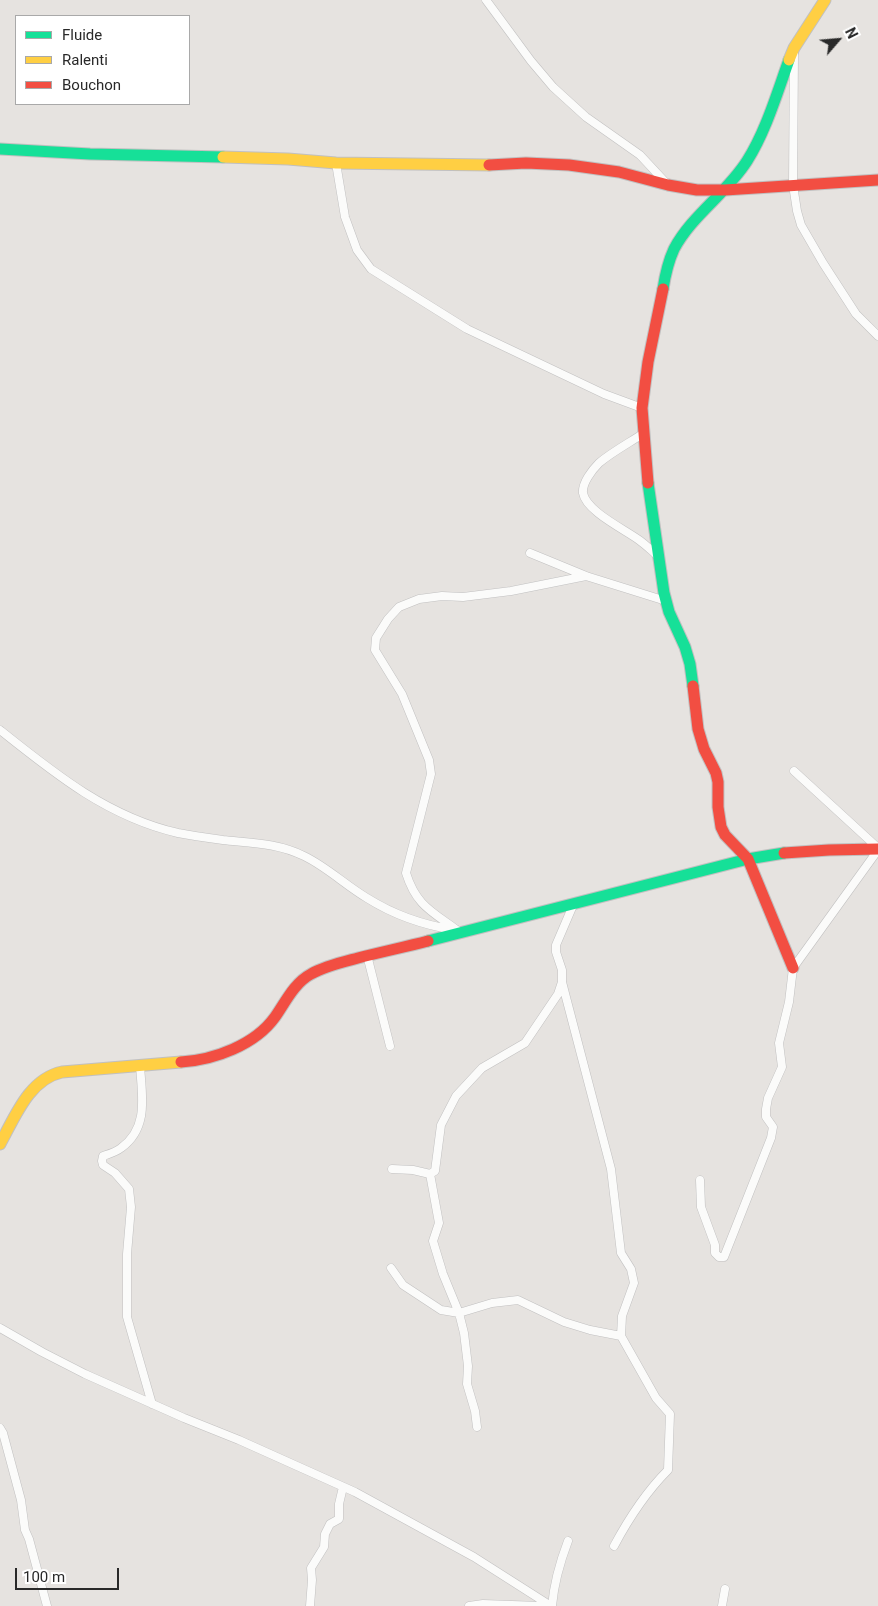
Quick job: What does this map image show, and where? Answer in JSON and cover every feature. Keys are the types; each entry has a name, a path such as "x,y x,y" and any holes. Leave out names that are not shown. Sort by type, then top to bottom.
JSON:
{"street":[{"path":"486,0 553,88 586,117 640,155 668,185"},
{"path":"700,1180 701,1207 715,1253 719,1257 724,1257 771,1138 773,1127 766,1117 766,1109 768,1098 782,1067 779,1043 789,1002 792,968 748,859 725,835 721,827 718,807 718,782 698,729 690,664 666,602 647,476 642,408 648,362 667,267 673,252 681,238 701,213 725,190 747,161 762,132 794,48 825,0"},
{"path":"794,48 793,185 797,211 801,224 823,263 856,314 878,336"},
{"path":"0,149 90,154 288,159 336,163 485,165 526,163 569,165 619,172 668,185 697,190 725,190 878,180"},
{"path":"336,163 345,217 357,250 371,269 467,329 604,394 642,408"},
{"path":"644,433 599,463 590,473 583,492 586,500 596,511 640,541 659,557"},
{"path":"530,553 586,576 666,602"},
{"path":"460,931 420,903 411,888 406,873 430,774 429,760 402,694 375,650 376,638 388,619 399,607 419,599 442,596 463,597 510,591 586,576"},
{"path":"0,730 88,796 136,819 177,832 222,840 282,846 305,856 367,898 396,914 426,925 460,931"},
{"path":"794,771 878,848"},
{"path":"0,1144 27,1098 36,1086 47,1077 62,1072 196,1061 228,1050 266,1028 310,974 367,955 748,859 812,850 878,848"},
{"path":"792,968 878,848"},
{"path":"574,903 556,945 556,952 562,970 562,982 611,1169 622,1253 631,1268 634,1283 622,1316 621,1336 656,1398 670,1414 668,1470 651,1488 614,1546"},
{"path":"367,955 390,1046"},
{"path":"392,1169 413,1170 430,1174 435,1171 441,1125 456,1096 482,1068 525,1043 552,1004 562,982"},
{"path":"140,1066 141,1120 136,1134 120,1149 103,1156 102,1161 129,1189 131,1207 127,1254 127,1317 152,1404"},
{"path":"430,1174 438,1223 433,1241 443,1274 459,1312 468,1366 467,1384 475,1411 477,1427"},
{"path":"391,1268 403,1285 441,1310 459,1312 492,1303 518,1300 564,1322 590,1330 621,1336"},
{"path":"0,1328 42,1352 152,1404 239,1440 343,1487 474,1557 552,1606 553,1587 568,1541"},
{"path":"0,1428 16,1477 25,1530 47,1606"},
{"path":"310,1606 311,1568 324,1547 325,1534 330,1524 339,1519 339,1504 343,1487"},
{"path":"722,1606 725,1589"},
{"path":"469,1606 483,1604 540,1606"}],"traffic: fast":[{"path":"663,289 670,259 681,237 739,173 754,149 771,112 789,60"},
{"path":"0,149 90,154 223,157"},
{"path":"648,483 664,593 669,612 685,647 693,686"},
{"path":"428,941 748,859 784,853"}],"traffic: slow":[{"path":"789,60 794,48 825,0"},
{"path":"223,157 336,163 489,165"},
{"path":"0,1144 24,1100 40,1082 50,1076 62,1072 181,1062"}],"traffic: jam":[{"path":"489,165 526,163 569,165 619,172 668,185 697,190 725,190 878,180"},
{"path":"648,483 642,408 648,362 663,289"},
{"path":"693,686 698,729 718,782 718,807 721,827 725,835 748,859 793,968"},
{"path":"784,853 878,849"},
{"path":"181,1062 194,1061 220,1054 257,1036 275,1017 290,994 305,978 316,971 346,961 428,941"}]}
